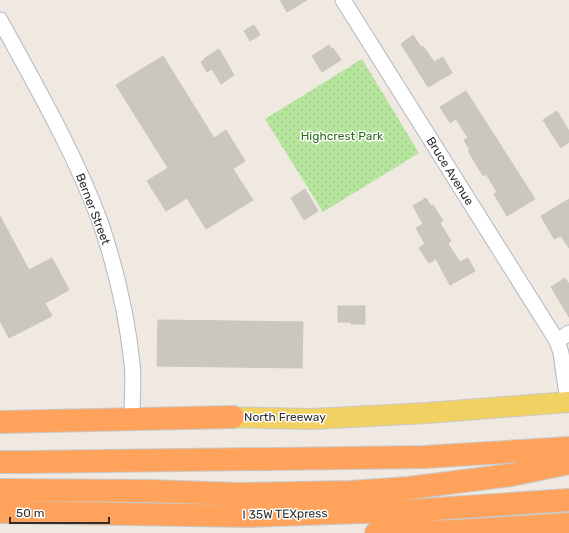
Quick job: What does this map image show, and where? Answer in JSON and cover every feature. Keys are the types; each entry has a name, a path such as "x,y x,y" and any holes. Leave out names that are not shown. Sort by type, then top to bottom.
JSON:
{"highway":[{"path":"0,422 233,417"},
{"path":"0,462 416,457 569,448"},
{"path":"0,490 148,490 239,494 350,492 409,488 511,475 569,463"},
{"name":"I 35W TEXpress","path":"0,512 249,516 420,510 569,500"},
{"path":"376,533 458,531 569,524"}],"main road":[{"name":"North Freeway","path":"0,414 312,419 427,413 569,402"}],"street":[{"name":"Bruce Avenue","path":"343,0 563,337 561,353 569,402"},
{"name":"Berner Street","path":"0,20 55,122 84,182 101,224 123,304 132,364 132,415"}],"green space":[{"name":"Highcrest Park","path":"362,59 419,153 323,212 265,119"}],"building":[{"path":"280,0 307,0 287,12"},
{"path":"254,25 260,35 250,41 244,31"},
{"path":"413,35 434,62 443,57 452,73 428,87 401,44"},
{"path":"329,45 332,49 333,48 341,60 322,72 312,56"},
{"path":"219,49 234,75 221,84 212,69 207,72 201,62"},
{"path":"163,56 214,138 226,130 245,161 233,169 253,200 206,229 187,198 166,211 147,181 168,168 116,85"},
{"path":"466,91 535,199 507,216 494,194 497,192 486,174 483,176 468,151 470,150 464,140 468,138 456,119 450,123 440,107"},
{"path":"557,111 569,131 569,142 561,148 543,120"},
{"path":"305,189 318,211 304,220 291,198"},
{"path":"426,198 431,206 433,205 443,221 440,223 451,241 448,244 460,262 468,258 475,271 450,285 436,259 429,263 419,248 425,244 416,228 423,224 413,206"},
{"path":"569,199 569,248 561,236 554,239 541,216"},
{"path":"0,216 29,270 52,258 69,290 45,303 52,316 9,338 0,321"},
{"path":"565,278 569,284 569,317 551,287"},
{"path":"338,306 365,306 365,324 338,322"},
{"path":"158,320 303,322 302,368 157,366"}]}
